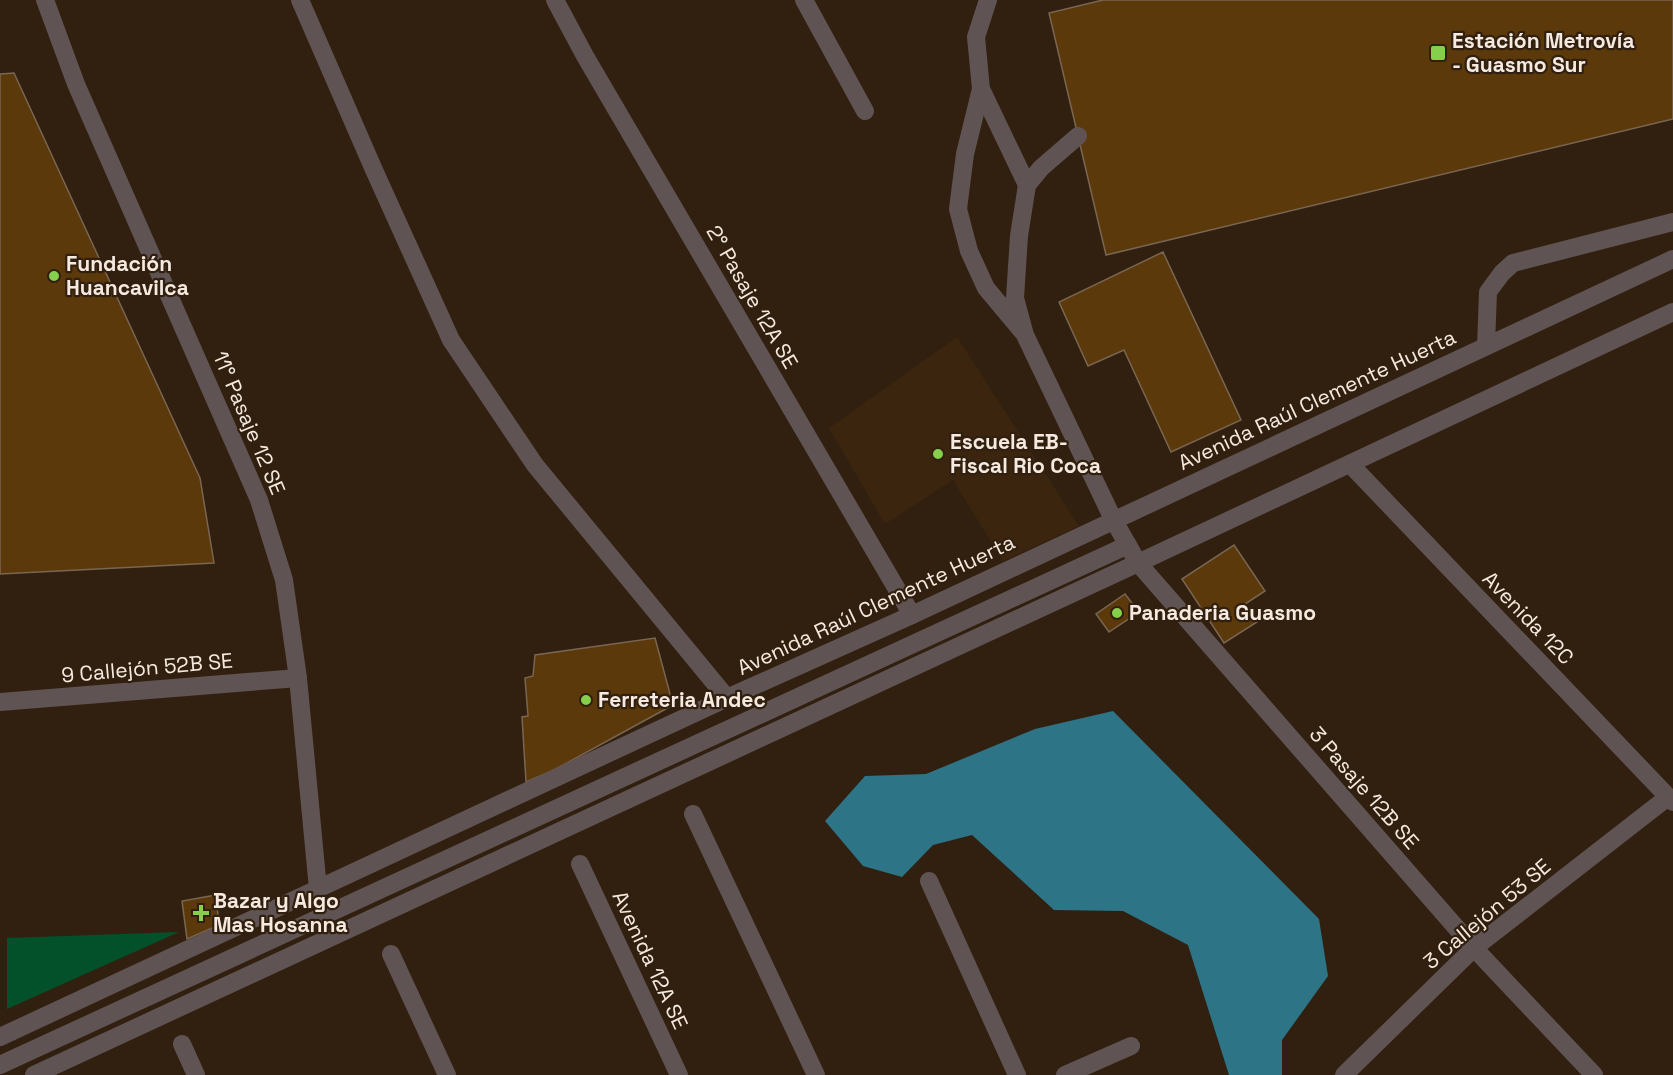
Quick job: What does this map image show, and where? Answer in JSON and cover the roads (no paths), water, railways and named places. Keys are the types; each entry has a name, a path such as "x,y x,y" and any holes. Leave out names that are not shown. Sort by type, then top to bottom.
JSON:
{"street":[{"name":"11° Pasaje 12 SE","path":"45,0 76,84 259,500 284,580 298,678 318,889"},
{"path":"300,0 451,340 535,465 728,698"},
{"name":"2° Pasaje 12A SE","path":"555,0 591,66 912,615"},
{"path":"804,0 865,111"},
{"path":"988,0 976,37 981,89 965,154 958,209 969,251 986,288 1025,335"},
{"path":"981,89 1027,185"},
{"path":"1025,335 1016,298 1019,236 1027,185 1041,168 1078,136"},
{"path":"1486,346 1488,292 1502,273 1513,263 1673,222"},
{"name":"Avenida Raúl Clemente Huerta","path":"0,1037 728,698 912,615 1673,259"},
{"path":"34,1075 1673,312"},
{"name":"3 Pasaje 12B SE","path":"1025,335 1113,519 1138,563 1474,948 1594,1075"},
{"name":"Avenida 12C","path":"1350,464 1670,800"},
{"path":"0,1065 1128,545"},
{"name":"9 Callejón 52B SE","path":"0,702 298,678"},
{"name":"3 Callejón 53 SE","path":"1344,1075 1474,948 1670,800"},
{"path":"693,814 816,1075"},
{"name":"Avenida 12A SE","path":"580,864 679,1075"},
{"path":"929,881 1017,1075"},
{"path":"391,954 447,1075"},
{"path":"182,1044 196,1075"},
{"path":"1065,1075 1131,1046"}],"water":[{"path":"1113,711 1319,919 1328,976 1282,1040 1282,1075 1229,1075 1188,945 1123,911 1054,910 972,835 933,845 902,877 863,866 825,821 865,776 926,774 1035,729"}],"place":[{"name":"Estación Metrovía - Guasmo Sur","path":"1438,53"},
{"name":"Fundación Huancavilca","path":"54,276"},
{"name":"Escuela EB- Fiscal Rio Coca","path":"938,454"},
{"name":"Panaderia Guasmo","path":"1117,613"},
{"name":"Ferreteria Andec","path":"586,700"},
{"name":"Bazar y Algo Mas Hosanna","path":"201,913"}]}
